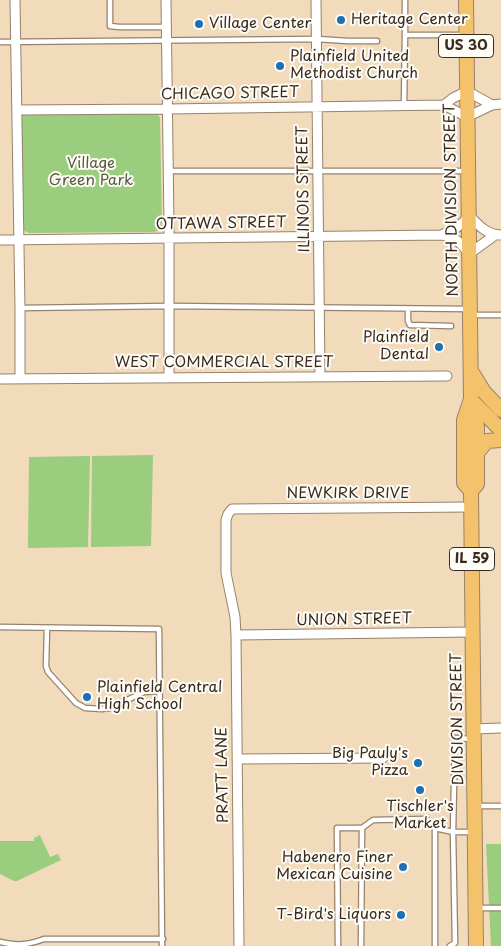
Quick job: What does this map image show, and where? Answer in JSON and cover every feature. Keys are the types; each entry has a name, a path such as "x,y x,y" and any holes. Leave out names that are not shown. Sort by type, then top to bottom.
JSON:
{"main road":[{"name":"NORTH DIVISION STREET","path":"466,0 471,399"},
{"name":"US 30","path":"471,370 484,392 501,410"},
{"path":"471,399 501,430"},
{"name":"DIVISION STREET","path":"471,399 477,427 477,484 471,491"},
{"name":"DIVISION STREET","path":"471,399 464,420 464,483 471,491 472,507 476,946"},
{"path":"477,453 487,441 501,440"}],"street":[{"path":"15,0 20,379"},
{"path":"166,0 169,377"},
{"name":"ILLINOIS STREET","path":"316,0 320,377"},
{"path":"467,92 497,104"},
{"name":"CHICAGO STREET","path":"444,105 453,98 467,92"},
{"path":"467,117 497,104"},
{"name":"CHICAGO STREET","path":"17,110 444,105 467,117"},
{"path":"442,235 459,227 469,216 482,228 498,235"},
{"name":"OTTAWA STREET","path":"0,240 442,235 460,242 469,254"},
{"path":"469,254 498,235"},
{"name":"WEST COMMERCIAL STREET","path":"0,379 448,376"},
{"name":"NEWKIRK DRIVE","path":"228,514 232,509 472,507"},
{"name":"PRATT LANE","path":"228,514 226,520 226,573 235,617 236,635 239,946"},
{"name":"UNION STREET","path":"236,635 473,632"},
{"path":"474,734 501,728"},
{"path":"237,759 383,758"}],"lane":[{"path":"110,0 110,26 166,27"},
{"path":"404,0 404,105"},
{"path":"404,35 466,35"},
{"path":"0,42 317,39 377,41"},
{"path":"168,171 468,171"},
{"path":"20,308 169,306 408,309 501,315"},
{"path":"408,309 410,325 451,326"},
{"path":"0,628 159,628 162,946"},
{"path":"47,628 46,666 48,672 76,703 85,708 110,708 144,692 160,691"},
{"path":"450,946 455,943 453,832 455,738 474,734"},
{"path":"475,806 501,806"},
{"path":"338,946 337,828 362,828 373,820 426,819 435,828 453,832 475,832"},
{"path":"361,946 362,828"},
{"path":"435,828 435,946"},
{"path":"476,908 501,908"},
{"path":"0,942 10,946 27,946 44,939 163,939"}],"green space":[{"name":"Village Green Park","path":"25,113 157,113 160,118 162,225 160,230 154,232 29,233 23,230 21,120 22,115"},
{"path":"153,455 151,546 91,547 92,456"},
{"path":"90,456 88,547 28,548 29,457"},
{"path":"40,835 50,857 58,854 61,860 17,881 0,874 0,841 34,841 34,838"},
{"path":"486,844 501,844 501,946 491,946"}],"place":[{"name":"Heritage Center","path":"341,20"},
{"name":"Village Center","path":"199,24"},
{"name":"Plainfield United Methodist Church","path":"280,66"},
{"name":"Plainfield Dental","path":"439,347"},
{"name":"Plainfield Central High School","path":"87,697"},
{"name":"Big Pauly's Pizza","path":"418,763"},
{"name":"Tischler's Market","path":"420,790"},
{"name":"Habenero Finer Mexican Cuisine","path":"403,867"},
{"name":"T-Bird's Liquors","path":"401,915"}]}
